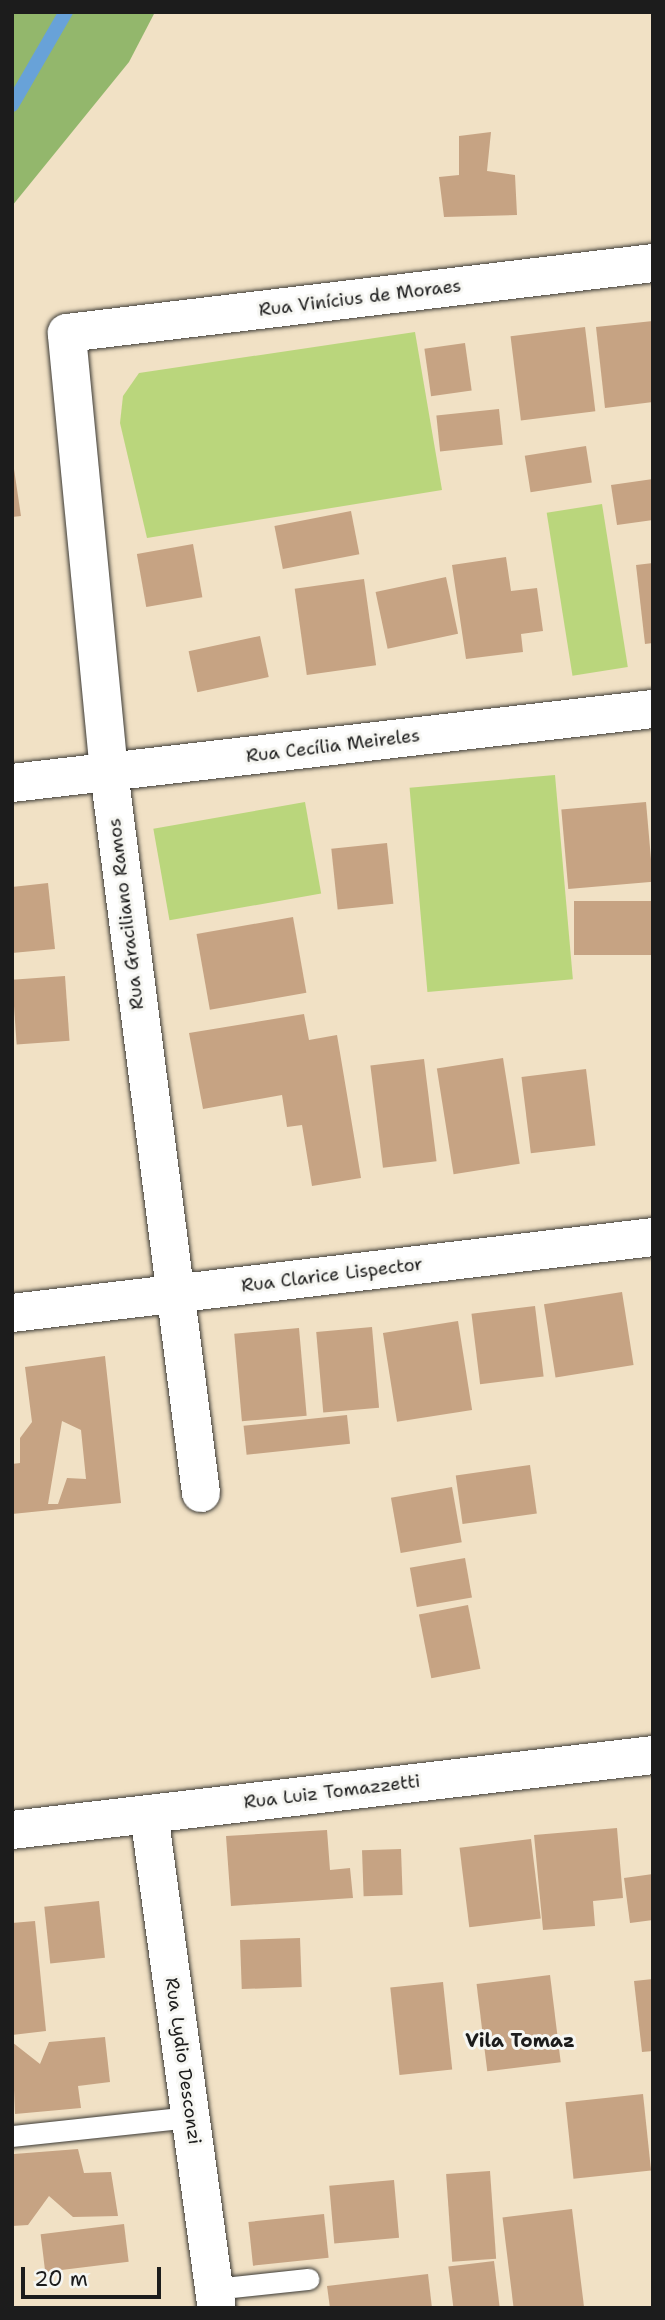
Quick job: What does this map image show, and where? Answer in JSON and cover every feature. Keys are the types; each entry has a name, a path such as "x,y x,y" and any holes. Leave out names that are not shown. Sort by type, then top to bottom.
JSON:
{"street":[{"name":"Rua Vinícius de Moraes","path":"67,333 653,263"},
{"name":"Rua Graciliano Ramos","path":"67,333 108,772 172,1294 201,1493"},
{"name":"Rua Cecília Meireles","path":"12,783 653,709"},
{"name":"Rua Clarice Lispector","path":"12,1313 653,1237"},
{"name":"Rua Luiz Tomazzetti","path":"12,1830 653,1755"},
{"name":"Rua Lydio Desconzi","path":"149,1814 215,2298"}],"lane":[{"path":"12,2136 191,2118"},
{"path":"215,2298 309,2279"}],"green space":[{"path":"12,12 155,12 129,62 12,206"},
{"path":"415,332 442,490 147,538 120,423 123,396 139,373"},
{"path":"602,504 628,667 573,676 547,513"},
{"path":"555,775 573,979 427,992 410,788"},
{"path":"305,802 321,894 169,920 153,829"}],"building":[{"path":"491,132 487,171 515,175 517,215 444,217 439,177 459,175 459,136"},
{"path":"653,321 653,402 605,408 596,327"},
{"path":"585,327 595,411 521,421 511,336"},
{"path":"465,343 472,391 431,396 424,349"},
{"path":"499,409 503,445 440,451 436,416"},
{"path":"586,446 592,483 531,492 525,456"},
{"path":"14,469 21,516 12,517 12,470"},
{"path":"653,479 653,520 617,525 611,485"},
{"path":"351,511 359,554 283,569 274,526"},
{"path":"193,544 202,597 146,607 137,554"},
{"path":"506,557 511,591 537,588 543,631 521,634 523,652 466,659 452,565"},
{"path":"653,563 653,643 645,644 636,565"},
{"path":"446,577 458,634 388,649 376,592"},
{"path":"364,579 376,665 307,675 295,589"},
{"path":"260,636 269,677 197,692 189,651"},
{"path":"646,802 653,882 568,889 561,809"},
{"path":"387,843 393,904 338,910 331,849"},
{"path":"48,883 55,949 12,953 12,887"},
{"path":"574,901 653,901 653,955 574,955"},
{"path":"293,917 306,993 210,1010 196,934"},
{"path":"65,976 70,1041 17,1045 12,980"},
{"path":"304,1014 309,1040 337,1035 361,1178 312,1186 302,1125 287,1127 282,1095 203,1109 189,1033"},
{"path":"503,1058 520,1164 454,1174 437,1068"},
{"path":"424,1059 437,1161 383,1168 370,1066"},
{"path":"586,1069 595,1145 531,1153 521,1077"},
{"path":"622,1292 634,1365 556,1377 544,1304"},
{"path":"535,1306 544,1376 480,1384 471,1314"},
{"path":"458,1321 472,1410 397,1422 383,1333"},
{"path":"372,1327 379,1408 323,1413 316,1332"},
{"path":"299,1328 307,1416 242,1421 234,1334"},
{"path":"105,1356 121,1503 12,1514 12,1464 20,1463 20,1438 32,1422 25,1367","holes":["62,1421 81,1430 86,1479 67,1478 58,1504 48,1504"]},
{"path":"347,1415 350,1444 247,1455 244,1426"},
{"path":"530,1465 537,1514 463,1524 456,1475"},
{"path":"452,1487 462,1542 401,1553 391,1498"},
{"path":"465,1558 472,1597 417,1607 410,1568"},
{"path":"468,1605 480,1669 431,1678 419,1615"},
{"path":"617,1828 623,1898 593,1901 595,1926 543,1930 534,1835"},
{"path":"327,1830 330,1870 350,1868 353,1898 231,1906 226,1836"},
{"path":"531,1839 541,1918 469,1927 460,1848"},
{"path":"401,1849 403,1895 364,1896 362,1850"},
{"path":"653,1874 653,1920 630,1923 624,1878"},
{"path":"99,1901 105,1958 50,1963 44,1907"},
{"path":"35,1921 46,2031 12,2035 12,1923"},
{"path":"300,1938 302,1987 242,1989 240,1940"},
{"path":"550,1975 561,2062 487,2071 477,1984"},
{"path":"653,1979 653,2051 642,2052 634,1981"},
{"path":"443,1982 452,2070 399,2075 390,1988"},
{"path":"105,2037 110,2082 78,2086 81,2108 15,2114 12,2042 40,2064 49,2042"},
{"path":"643,2094 651,2171 573,2179 565,2102"},
{"path":"78,2149 84,2173 111,2172 118,2216 73,2217 49,2196 28,2225 12,2226 14,2154"},
{"path":"490,2171 496,2259 452,2262 446,2174"},
{"path":"394,2180 399,2238 334,2243 329,2186"},
{"path":"572,2209 584,2308 514,2308 503,2218"},
{"path":"324,2214 329,2258 253,2266 248,2222"},
{"path":"124,2224 129,2262 45,2272 41,2234"},
{"path":"494,2261 500,2308 453,2308 448,2267"},
{"path":"428,2274 432,2308 330,2308 327,2286"}],"waterway":[{"path":"12,105 66,12"}],"district":[{"name":"Vila Tomaz","path":"520,2041"}]}
